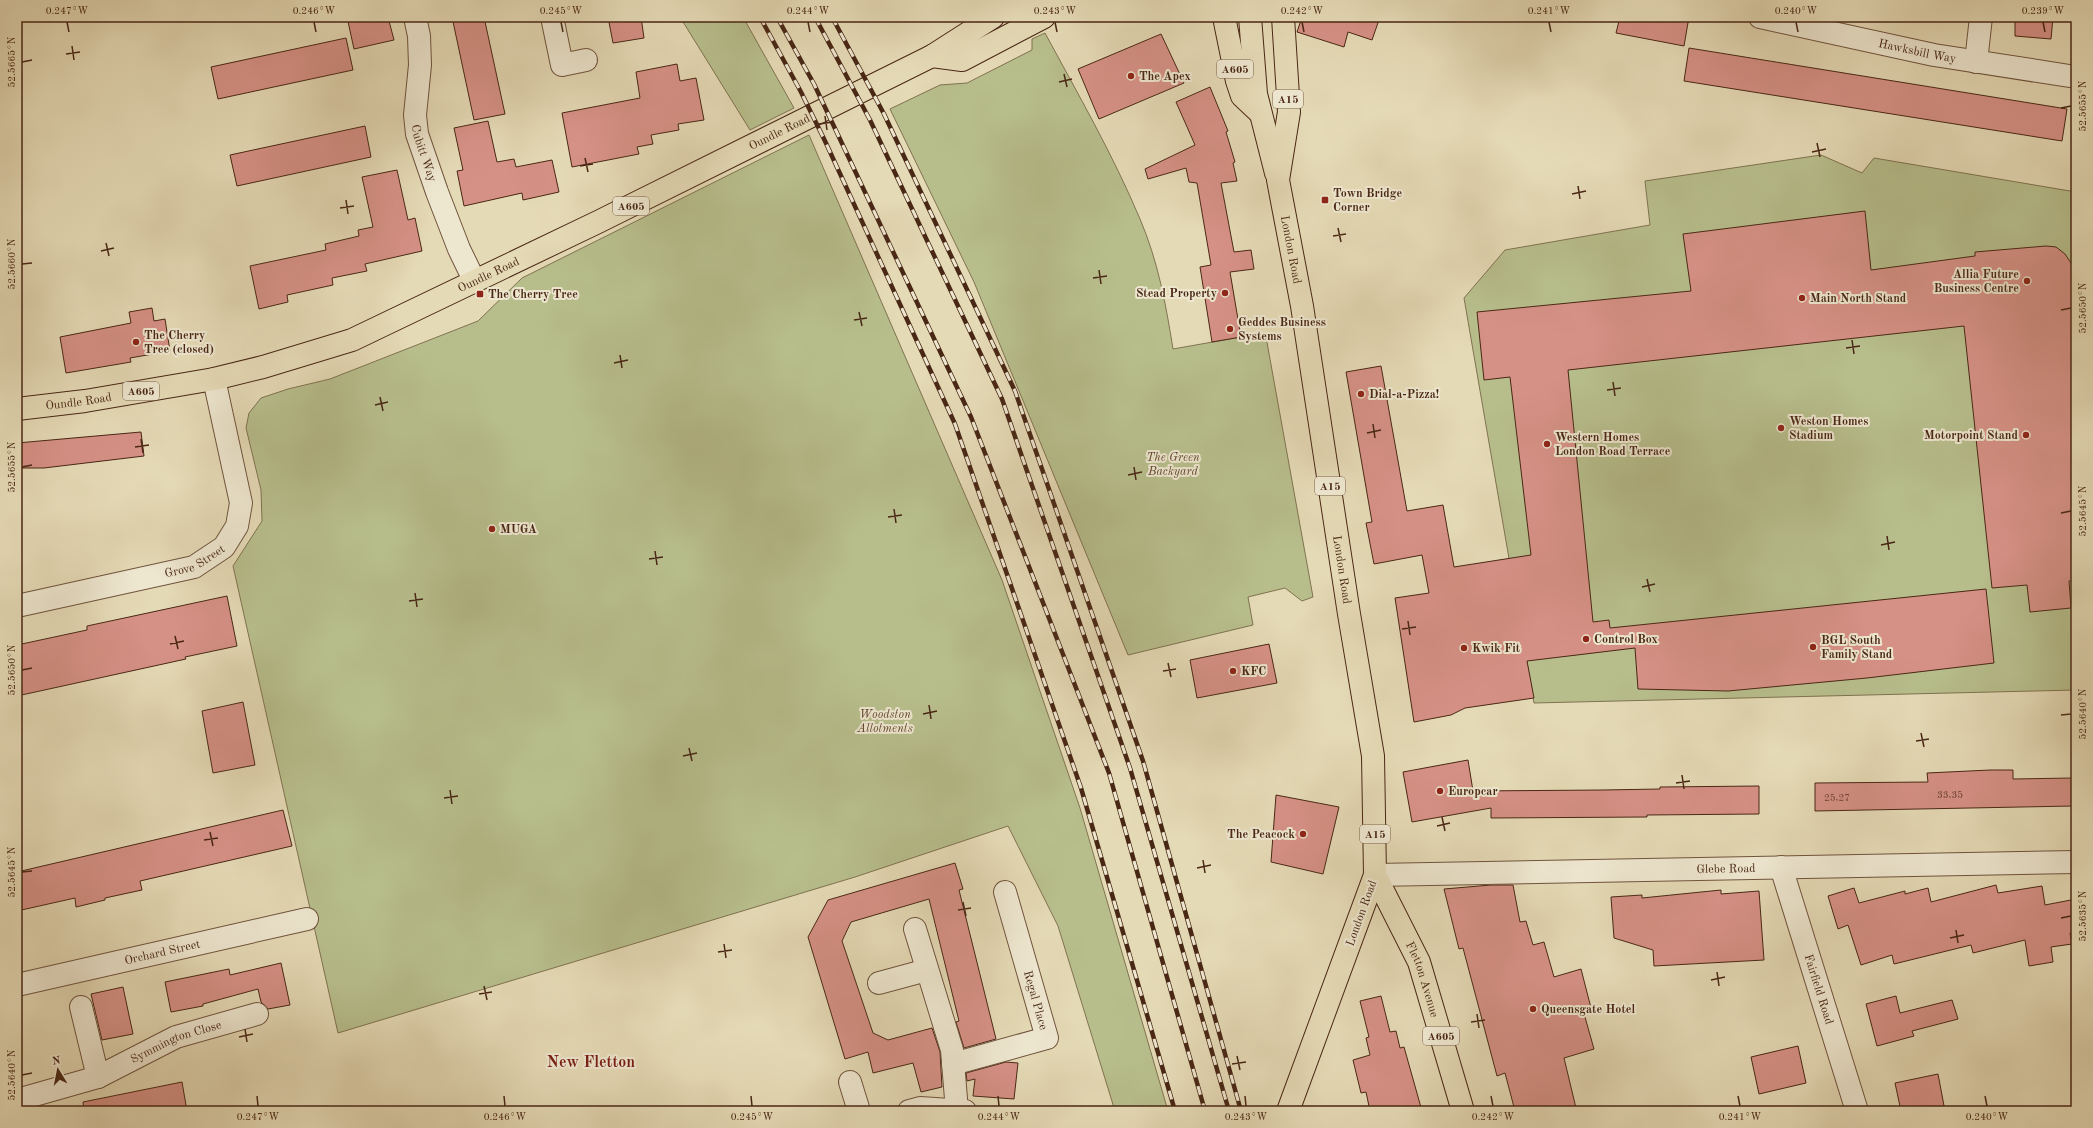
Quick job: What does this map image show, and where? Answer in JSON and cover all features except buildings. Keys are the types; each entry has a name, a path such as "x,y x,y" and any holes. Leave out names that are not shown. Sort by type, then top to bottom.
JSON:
{"main road":[{"name":"Oundle Road","path":"17,409 85,401 214,379 264,367 336,346 475,282 932,56 993,17"},
{"path":"932,56 962,60 1044,17"},
{"name":"A605","path":"1224,17 1237,81 1242,96 1260,113"},
{"name":"A605","path":"1250,17 1256,94 1278,180"},
{"name":"London Road","path":"1283,17 1289,112 1278,180 1302,306 1349,614 1374,756 1376,875 1288,1111"},
{"name":"Fletton Avenue","path":"1376,875 1419,962 1464,1111"}],"street":[{"name":"Cubitt Way","path":"415,17 419,36 420,65 415,115 417,134 459,249 475,282"},
{"path":"552,17 562,65 586,60"},
{"name":"Hawksbill Way","path":"1760,17 1783,19 1934,55 2076,77"},
{"path":"1976,62 1982,17"},
{"name":"Grove Street","path":"17,606 194,567 224,546 237,526 241,503 214,379"},
{"name":"Glebe Road","path":"1376,875 2076,862"},
{"name":"Fairfield Road","path":"1780,867 1857,1111"},
{"name":"Regal Place","path":"953,1064 1047,1038 1005,892"},
{"name":"Orchard Street","path":"17,986 307,919"},
{"path":"915,929 952,1050 957,1111"},
{"path":"879,983 928,970"},
{"path":"81,1007 98,1077"},
{"name":"Symmington Close","path":"17,1100 98,1077 176,1037 257,1014"},
{"path":"850,1082 859,1111"},
{"path":"909,1111 920,1108 965,1111"}],"green space":[{"path":"680,17 743,17 794,108 750,130"},
{"name":"The Green Backyard","path":"1045,33 1107,148 1140,219 1157,267 1173,349 1241,337 1266,337 1313,597 1302,601 1285,588 1248,597 1253,625 1128,655 974,282 890,109 940,85 967,83 1032,50 1032,39"},
{"name":"Woodston Allotments","path":"809,135 1002,580 1080,808 1168,1111 1115,1111 1058,926 1008,826 855,877 338,1033 233,566 262,521 261,490 246,428 249,413 261,398 288,389 330,379 478,321 522,278"},
{"name":"Weston Homes Stadium","path":"1821,155 1862,173 1874,158 2076,192 2076,690 1534,703 1464,298 1505,250 1650,225 1645,181"}],"railway":[{"path":"760,17 801,92 825,141 955,424 1081,788 1175,1111"},
{"path":"777,17 814,84 971,417 1109,773 1205,1111"},
{"path":"815,17 870,120 1002,399 1130,768 1229,1111"},
{"path":"832,17 884,114 1015,391 1143,761 1241,1111"}],"place":[{"name":"The Apex","path":"1131,76"},
{"name":"Town Bridge Corner","path":"1325,200"},
{"name":"Allia Future Business Centre","path":"2027,281"},
{"name":"Stead Property","path":"1225,293"},
{"name":"The Cherry Tree","path":"480,294"},
{"name":"Main North Stand","path":"1802,298"},
{"name":"Geddes Business Systems","path":"1230,329"},
{"name":"The Cherry Tree (closed)","path":"136,342"},
{"name":"Dial-a-Pizza!","path":"1361,394"},
{"name":"Weston Homes Stadium","path":"1781,428"},
{"name":"Motorpoint Stand","path":"2026,435"},
{"name":"Western Homes London Road Terrace","path":"1547,444"},
{"name":"MUGA","path":"492,529"},
{"name":"Control Box","path":"1586,639"},
{"name":"BGL South Family Stand","path":"1813,647"},
{"name":"Kwik Fit","path":"1464,648"},
{"name":"KFC","path":"1233,671"},
{"name":"Europcar","path":"1440,791"},
{"name":"The Peacock","path":"1303,834"},
{"name":"Queensgate Hotel","path":"1533,1009"}],"district":[{"name":"New Fletton","path":"591,1061"}]}
